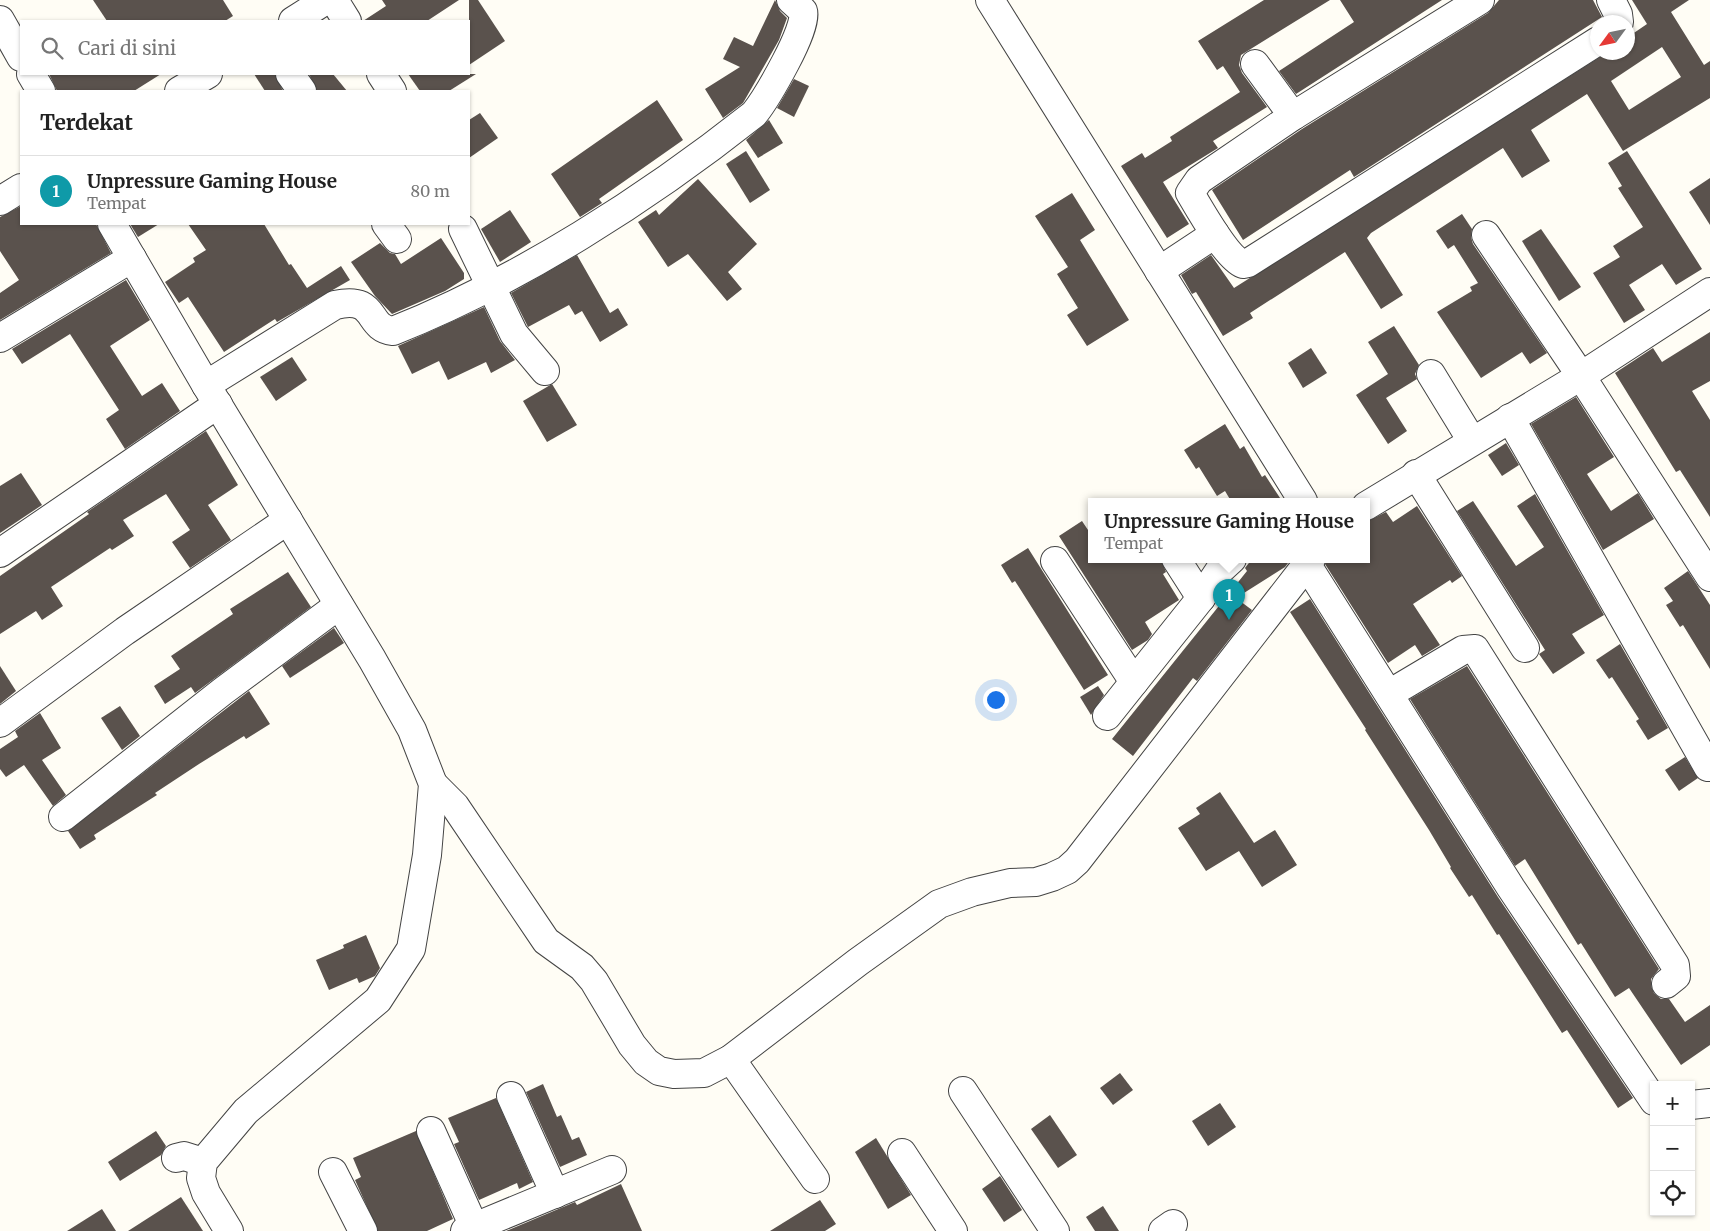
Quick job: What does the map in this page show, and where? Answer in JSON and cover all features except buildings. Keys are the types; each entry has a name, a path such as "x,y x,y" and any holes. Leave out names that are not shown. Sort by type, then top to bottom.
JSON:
{"street":[{"path":"295,20 326,0"},
{"path":"334,0 347,20"},
{"path":"0,553 336,305 356,303 372,312 377,323 385,330 393,331 491,287 606,219 754,114 768,95 803,25 803,11 791,0"},
{"path":"990,0 1301,498"},
{"path":"1480,0 1293,116 1199,180 1190,193 1215,234 1238,261 1243,264 1248,263 1590,45"},
{"path":"1611,0 1618,15"},
{"path":"0,20 20,55"},
{"path":"1255,64 1293,116"},
{"path":"32,75 40,90"},
{"path":"181,90 206,75"},
{"path":"291,75 301,90"},
{"path":"382,75 391,90"},
{"path":"0,201 20,189"},
{"path":"113,225 412,730 433,784 455,806 546,941 582,967 594,981 632,1045 646,1062 659,1071 704,1073 732,1059 858,962 940,904 972,892 1010,882 1036,882 1067,870 1083,853 1308,563"},
{"path":"463,229 514,334 545,371"},
{"path":"1159,271 1215,234"},
{"path":"1486,235 1581,376 1710,577"},
{"path":"0,338 132,258"},
{"path":"1370,503 1581,376 1710,292"},
{"path":"1431,374 1472,441"},
{"path":"1510,418 1708,767"},
{"path":"1416,474 1525,648"},
{"path":"0,723 125,631 288,520"},
{"path":"1054,561 1134,682"},
{"path":"1179,563 1201,598"},
{"path":"1107,716 1201,598 1219,571 1228,563"},
{"path":"1310,563 1510,888 1650,1095"},
{"path":"63,817 223,691 339,605"},
{"path":"1389,694 1463,650 1476,649 1674,965 1676,976 1666,984"},
{"path":"229,1231 206,1193 201,1178 203,1162 246,1110 378,1000 411,949 427,855 433,784"},
{"path":"732,1059 815,1179"},
{"path":"963,1091 1055,1231"},
{"path":"511,1096 555,1194"},
{"path":"1695,1105 1710,1103"},
{"path":"431,1130 470,1229 612,1170"},
{"path":"902,1153 953,1231"},
{"path":"176,1158 184,1156 203,1162"},
{"path":"333,1172 363,1231"}],"place":[{"name":"Unpressure Gaming House","path":"1229,620"}]}
